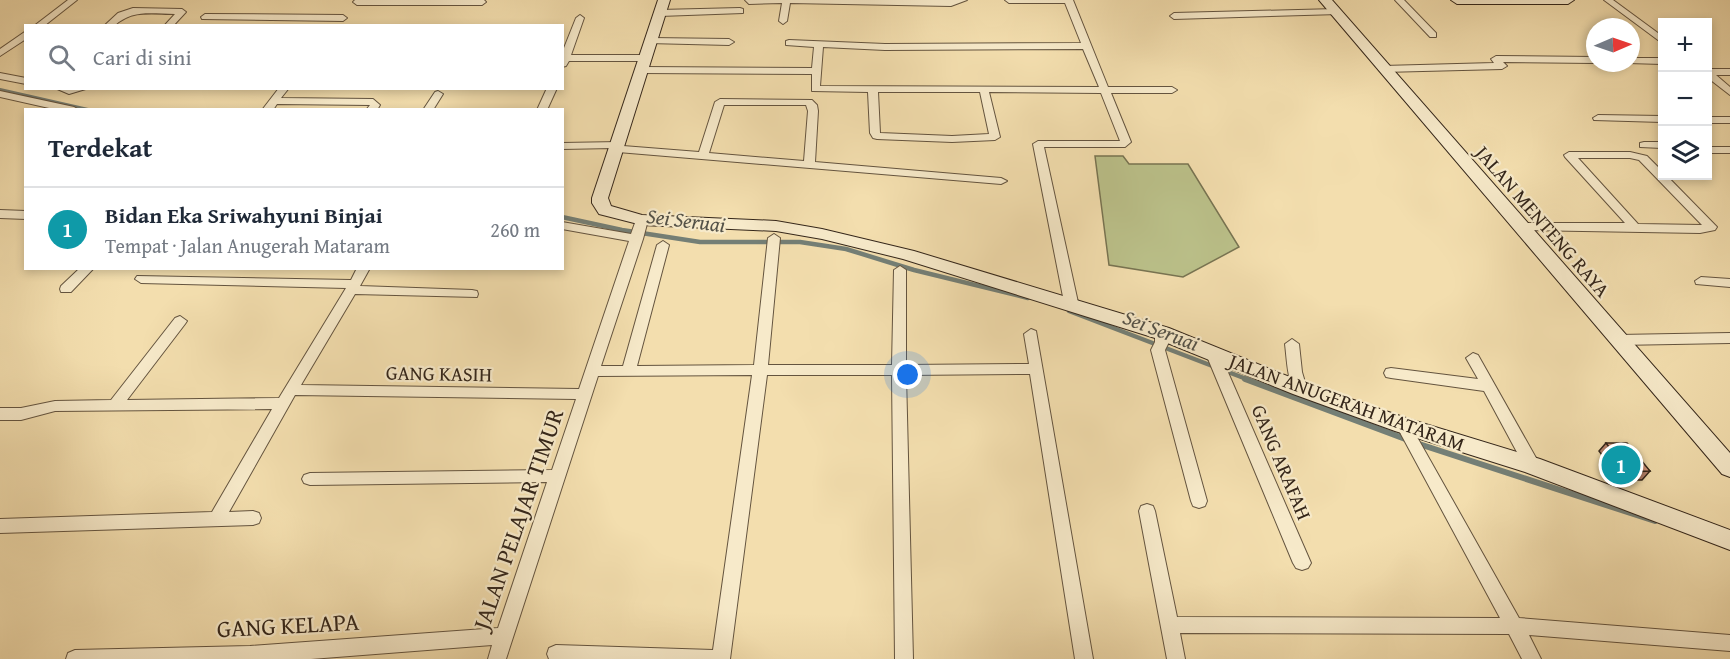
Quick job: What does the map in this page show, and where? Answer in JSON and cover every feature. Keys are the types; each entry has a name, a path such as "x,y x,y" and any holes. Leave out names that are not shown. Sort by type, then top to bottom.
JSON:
{"street":[{"path":"41,24 73,0"},
{"path":"748,1 951,3 963,0"},
{"path":"1009,0 1069,0 1126,144 1038,144 1072,307"},
{"path":"1399,0 1433,35"},
{"path":"1458,0 1568,0"},
{"path":"1608,0 1658,37"},
{"path":"205,17 340,22 358,1 482,2"},
{"path":"781,1 783,21"},
{"path":"1174,16 1330,6"},
{"name":"JALAN MENTENG RAYA","path":"1330,6 1730,468"},
{"path":"618,147 662,7 740,11"},
{"path":"110,24 121,15 133,11 182,12 170,24"},
{"path":"580,18 564,61 816,71"},
{"path":"0,53 24,35"},
{"path":"651,41 729,42"},
{"path":"789,43 885,47 1088,46"},
{"path":"819,44 815,89 1172,90"},
{"path":"1383,69 1502,67 1496,60 1498,59 1586,60"},
{"path":"1640,61 1658,61"},
{"path":"1712,73 1730,72"},
{"path":"0,76 24,81"},
{"path":"1712,77 1730,92"},
{"path":"269,108 282,90"},
{"path":"543,108 551,90"},
{"path":"873,90 875,133 879,137 974,139 996,136 984,90"},
{"path":"0,94 65,108"},
{"path":"429,108 438,94"},
{"path":"274,101 373,102 375,105 373,108"},
{"path":"703,156 720,102 808,102 812,105 813,111 809,166"},
{"path":"1598,118 1658,119"},
{"path":"1712,120 1730,120"},
{"path":"1644,145 1658,145"},
{"path":"564,146 618,147 809,166 1001,181"},
{"name":"JALAN ANUGERAH MATARAM","path":"618,147 600,203 605,210 639,231 776,226 822,234 908,255 1072,307 1218,365 1300,389 1406,430 1532,465 1730,540"},
{"path":"1712,150 1730,150"},
{"path":"1521,227 1700,229 1711,227 1639,156 1569,155 1635,227"},
{"path":"0,214 24,215"},
{"path":"564,225 639,231"},
{"name":"JALAN PELAJAR TIMUR","path":"497,659 639,231"},
{"path":"556,654 721,659 760,372 774,242"},
{"path":"628,372 663,245"},
{"path":"66,290 86,270"},
{"path":"217,519 363,270"},
{"path":"900,270 899,368 904,659"},
{"path":"141,279 472,294"},
{"path":"1701,281 1730,283"},
{"path":"115,405 180,321"},
{"path":"1031,334 1084,659"},
{"path":"1618,340 1730,338"},
{"path":"1161,342 1199,501"},
{"path":"1292,344 1295,372 1300,389"},
{"path":"1473,358 1532,465"},
{"name":"GANG ARAFAH","path":"1218,365 1302,563"},
{"path":"592,371 1036,369"},
{"path":"1391,373 1489,386"},
{"name":"GANG KASIH","path":"0,414 21,414 55,406 287,397 586,394"},
{"path":"1406,430 1532,659"},
{"path":"309,479 558,477"},
{"path":"1147,511 1176,659"},
{"path":"0,526 253,518"},
{"path":"1168,625 1514,626 1730,643"},
{"name":"GANG KELAPA","path":"75,659 248,657 504,636"}],"green space":[{"path":"1095,156 1123,156 1129,164 1188,164 1239,247 1183,277 1109,265"}],"building":[{"path":"1606,443 1627,443 1650,471 1628,472"}],"waterway":[{"name":"Sei Seruai","path":"0,90 79,108"},
{"name":"Sei Seruai","path":"564,217 622,230 700,242 800,242 846,249 914,270 1028,298"},
{"name":"Sei Seruai","path":"1069,311 1249,380"},
{"name":"Sei Seruai","path":"1245,379 1408,440"},
{"name":"Sei Seruai","path":"1416,443 1655,521"}],"place":[{"name":"Bidan Eka Sriwahyuni Binjai","path":"1621,465"}]}
